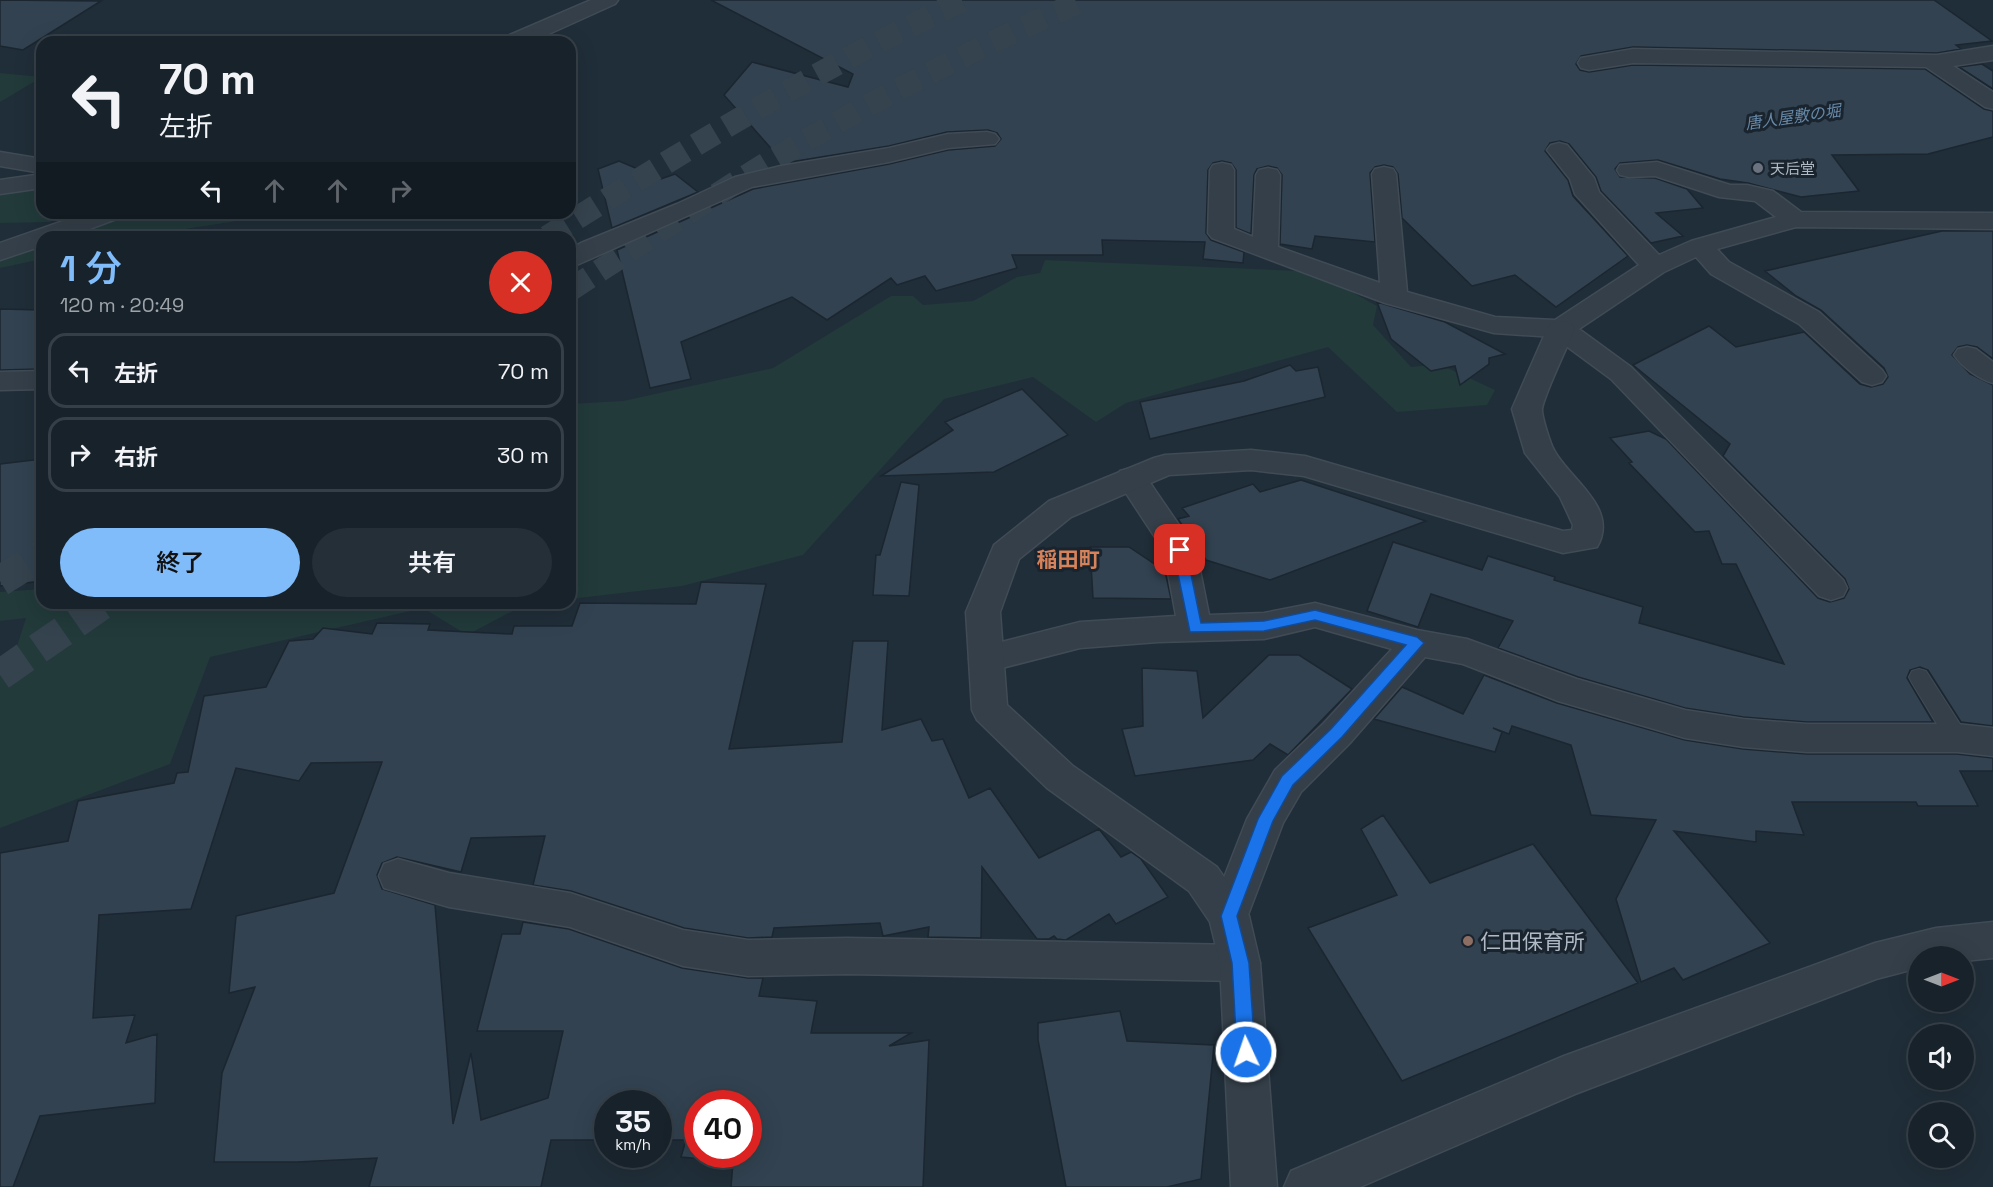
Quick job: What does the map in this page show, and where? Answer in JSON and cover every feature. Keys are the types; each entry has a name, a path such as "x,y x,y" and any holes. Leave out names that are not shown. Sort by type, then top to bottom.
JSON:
{"street":[{"path":"527,36 608,0"},
{"path":"1589,63 1633,56 1936,61 1993,53"},
{"path":"1936,61 1933,62 1979,92"},
{"path":"576,256 590,248 686,209 744,182 781,173 889,155 948,141 987,139"},
{"path":"1559,150 1582,178 1587,194 1655,266"},
{"path":"0,159 36,165"},
{"path":"1629,170 1657,169 1728,192 1748,192 1764,196 1795,219"},
{"path":"1222,170 1221,233 1394,297 1494,325 1561,329 1621,373 1832,588"},
{"path":"1384,174 1394,297"},
{"path":"1265,251 1268,175"},
{"path":"0,187 36,181"},
{"path":"60,231 93,219"},
{"path":"1254,1187 1240,963 1229,916 1203,879 1060,777 990,710 983,612 1005,553 1060,509 1165,465 1251,460 1305,466 1563,542 1586,539 1589,525 1573,492 1540,453 1527,410 1561,329 1655,266 1700,246 1795,219 1993,221"},
{"path":"0,252 36,239"},
{"path":"1700,246 1720,268 1809,318 1872,376"},
{"path":"1967,354 1993,375"},
{"path":"0,381 36,380"},
{"path":"1131,478 1180,550 1195,628"},
{"path":"986,659 1080,635 1264,626 1315,615 1417,643 1467,652 1570,692 1685,724 1743,733 1807,738 1957,738 1993,742"},
{"path":"1229,916 1266,819 1288,781 1337,733 1417,643"},
{"path":"398,876 449,890 570,910 683,948 748,958 847,956 1240,963"},
{"path":"1307,1187 1564,1077 1875,961 1936,946 1993,940"}],"lane":[{"path":"1919,677 1957,738"}],"green space":[{"path":"0,73 36,76 36,81 0,102"},
{"path":"36,188 36,219 52,219 50,222 0,223 0,193"},
{"path":"105,219 249,219 172,231 76,231"},
{"path":"36,247 36,260 0,268 0,258"},
{"path":"1045,260 1298,271 1350,291 1377,306 1373,325 1411,367 1439,364 1495,390 1487,405 1397,412 1328,347 1126,403 1096,422 1033,377 944,399 803,555 682,586 576,598 576,404 623,401 773,368 891,296 913,296 923,305 973,301 1017,277 1040,273"},
{"path":"36,589 36,609 419,609 210,657 170,764 0,828 0,669 3,669 16,649 26,618 0,621 0,592"},
{"path":"425,609 516,609 467,635"}],"building":[{"path":"0,0 101,1 45,36 36,36 36,42 23,50 0,46"},
{"path":"711,0 1934,0 1992,41 1956,45 1961,49 1937,53 1633,47 1581,56 1576,64 1580,70 1589,72 1633,65 1925,69 1984,109 1993,111 1993,137 1928,154 1832,155 1859,191 1801,197 1748,183 1720,179 1658,160 1620,163 1615,169 1620,177 1655,178 1687,189 1703,208 1656,213 1683,236 1651,243 1601,191 1596,177 1569,144 1560,141 1550,143 1545,151 1568,180 1573,196 1628,256 1556,307 1515,275 1472,286 1402,218 1398,174 1393,167 1384,165 1375,167 1370,173 1375,242 1315,236 1312,249 1280,244 1282,175 1277,168 1268,166 1257,169 1254,175 1251,234 1236,228 1236,170 1231,163 1222,161 1213,163 1208,170 1206,233 1211,240 1244,252 1243,263 1203,259 1205,242 1102,240 1103,255 1012,255 1017,268 936,291 925,276 897,285 891,278 827,320 792,297 681,342 691,379 650,388 617,250 753,189 889,164 948,150 995,146 1001,139 997,133 988,130 947,132 889,146 784,163 724,95 752,62 848,87 853,74"},
{"path":"1982,64 1993,71 1993,89 1959,67"},
{"path":"619,161 661,179 675,174 698,192 612,228 598,169"},
{"path":"1942,231 1993,231 1993,359 1977,347 1967,345 1958,347 1952,355 1970,374 1993,385 1993,726 1961,722 1928,670 1920,667 1910,670 1907,678 1933,722 1807,722 1743,717 1685,708 1578,677 1498,648 1513,621 1431,594 1418,627 1367,611 1393,542 1482,570 1488,556 1555,577 1554,580 1643,607 1639,623 1784,664 1736,564 1722,564 1709,531 1695,532 1629,463 1632,462 1610,438 1649,431 1666,439 1818,598 1830,602 1844,598 1849,589 1845,579 1723,456 1730,444 1633,365 1709,326 1736,347 1804,332 1860,384 1871,387 1883,384 1888,377 1884,368 1821,310 1796,296 1765,271"},
{"path":"1377,302 1445,322 1505,354 1489,358 1489,364 1460,385 1455,366 1431,371 1391,339"},
{"path":"0,309 36,310 36,369 0,370"},
{"path":"1290,365 1296,371 1318,367 1325,397 1150,439 1140,402 1244,381"},
{"path":"1022,389 1068,435 994,472 881,476 953,430 945,422"},
{"path":"36,460 36,582 0,586 0,464"},
{"path":"1301,480 1426,521 1270,580 1206,560 1178,519 1189,516 1182,508 1253,484 1260,492"},
{"path":"901,482 919,485 909,596 873,595 876,555 880,555"},
{"path":"1090,547 1129,547 1165,571 1171,599 1093,598"},
{"path":"701,582 766,584 729,749 842,742 853,641 888,641 882,730 921,719 932,741 943,739 969,798 990,788 1039,858 1099,829 1121,857 1131,852 1141,859 1168,897 1116,924 1109,914 1066,940 1057,939 1054,936 1049,939 1037,939 982,867 981,938 928,937 929,927 883,936 880,923 774,928 772,937 748,938 684,928 571,891 533,885 545,836 471,838 461,872 397,857 382,863 377,875 382,889 435,905 453,1124 471,1053 481,1120 548,1098 563,1031 477,1031 502,934 520,934 523,922 569,929 682,968 748,978 763,978 759,996 817,1001 811,1033 911,1033 889,1046 929,1040 923,1187 731,1187 733,1168 762,1168 762,1090 684,1090 684,1140 672,1140 672,1090 594,1090 594,1140 551,1140 541,1187 369,1187 377,1158 297,1162 214,1162 222,1073 255,987 229,993 236,916 334,893 382,762 311,763 299,781 236,768 191,909 99,915 93,1018 135,1015 126,1043 157,1034 155,1103 40,1116 13,1187 0,1187 0,853 68,841 78,801 174,783 177,773 188,772 204,696 266,687 289,641 313,639 323,628 372,634 377,623 430,624 428,630 512,634 514,626 572,626 580,603 696,604"},
{"path":"1269,655 1299,655 1352,689 1288,755 1270,744 1253,760 1135,776 1122,729 1143,726 1142,668 1197,671 1203,718"},
{"path":"1484,675 1557,703 1685,740 1743,749 1807,754 1957,754 1993,758 1993,771 1960,771 1978,806 1918,806 1916,802 1792,802 1804,835 1756,831 1756,842 1674,831 1770,943 1683,980 1674,968 1641,982 1616,899 1656,820 1591,815 1571,745 1512,726 1509,734 1493,728 1502,732 1495,752 1374,719 1402,687 1463,714"},
{"path":"1383,815 1430,883 1533,844 1638,983 1402,1081 1308,928 1397,895 1361,829"},
{"path":"1120,1011 1127,1041 1214,1045 1201,1179 1167,1187 1066,1187 1038,1040 1038,1023"}],"waterway":[{"name":"唐人屋敷の堀","path":"1939,93 1993,84"},
{"path":"1544,145 1587,143"}],"tunnel":[{"path":"576,219 804,82 964,0"},
{"path":"576,286 807,139 924,76 1085,0"},
{"path":"557,231 576,219"},
{"path":"0,581 36,559"},
{"path":"0,675 95,609"}],"place":[{"name":"天后堂","path":"1758,168"},
{"name":"仁田保育所","path":"1468,941"}],"district":[{"name":"稲田町","path":"1068,559"}],"route":[{"path":"1180,550 1195,628 1264,626 1315,615 1417,643 1337,733 1288,781 1266,819 1229,916 1240,963 1246,1052"}]}
